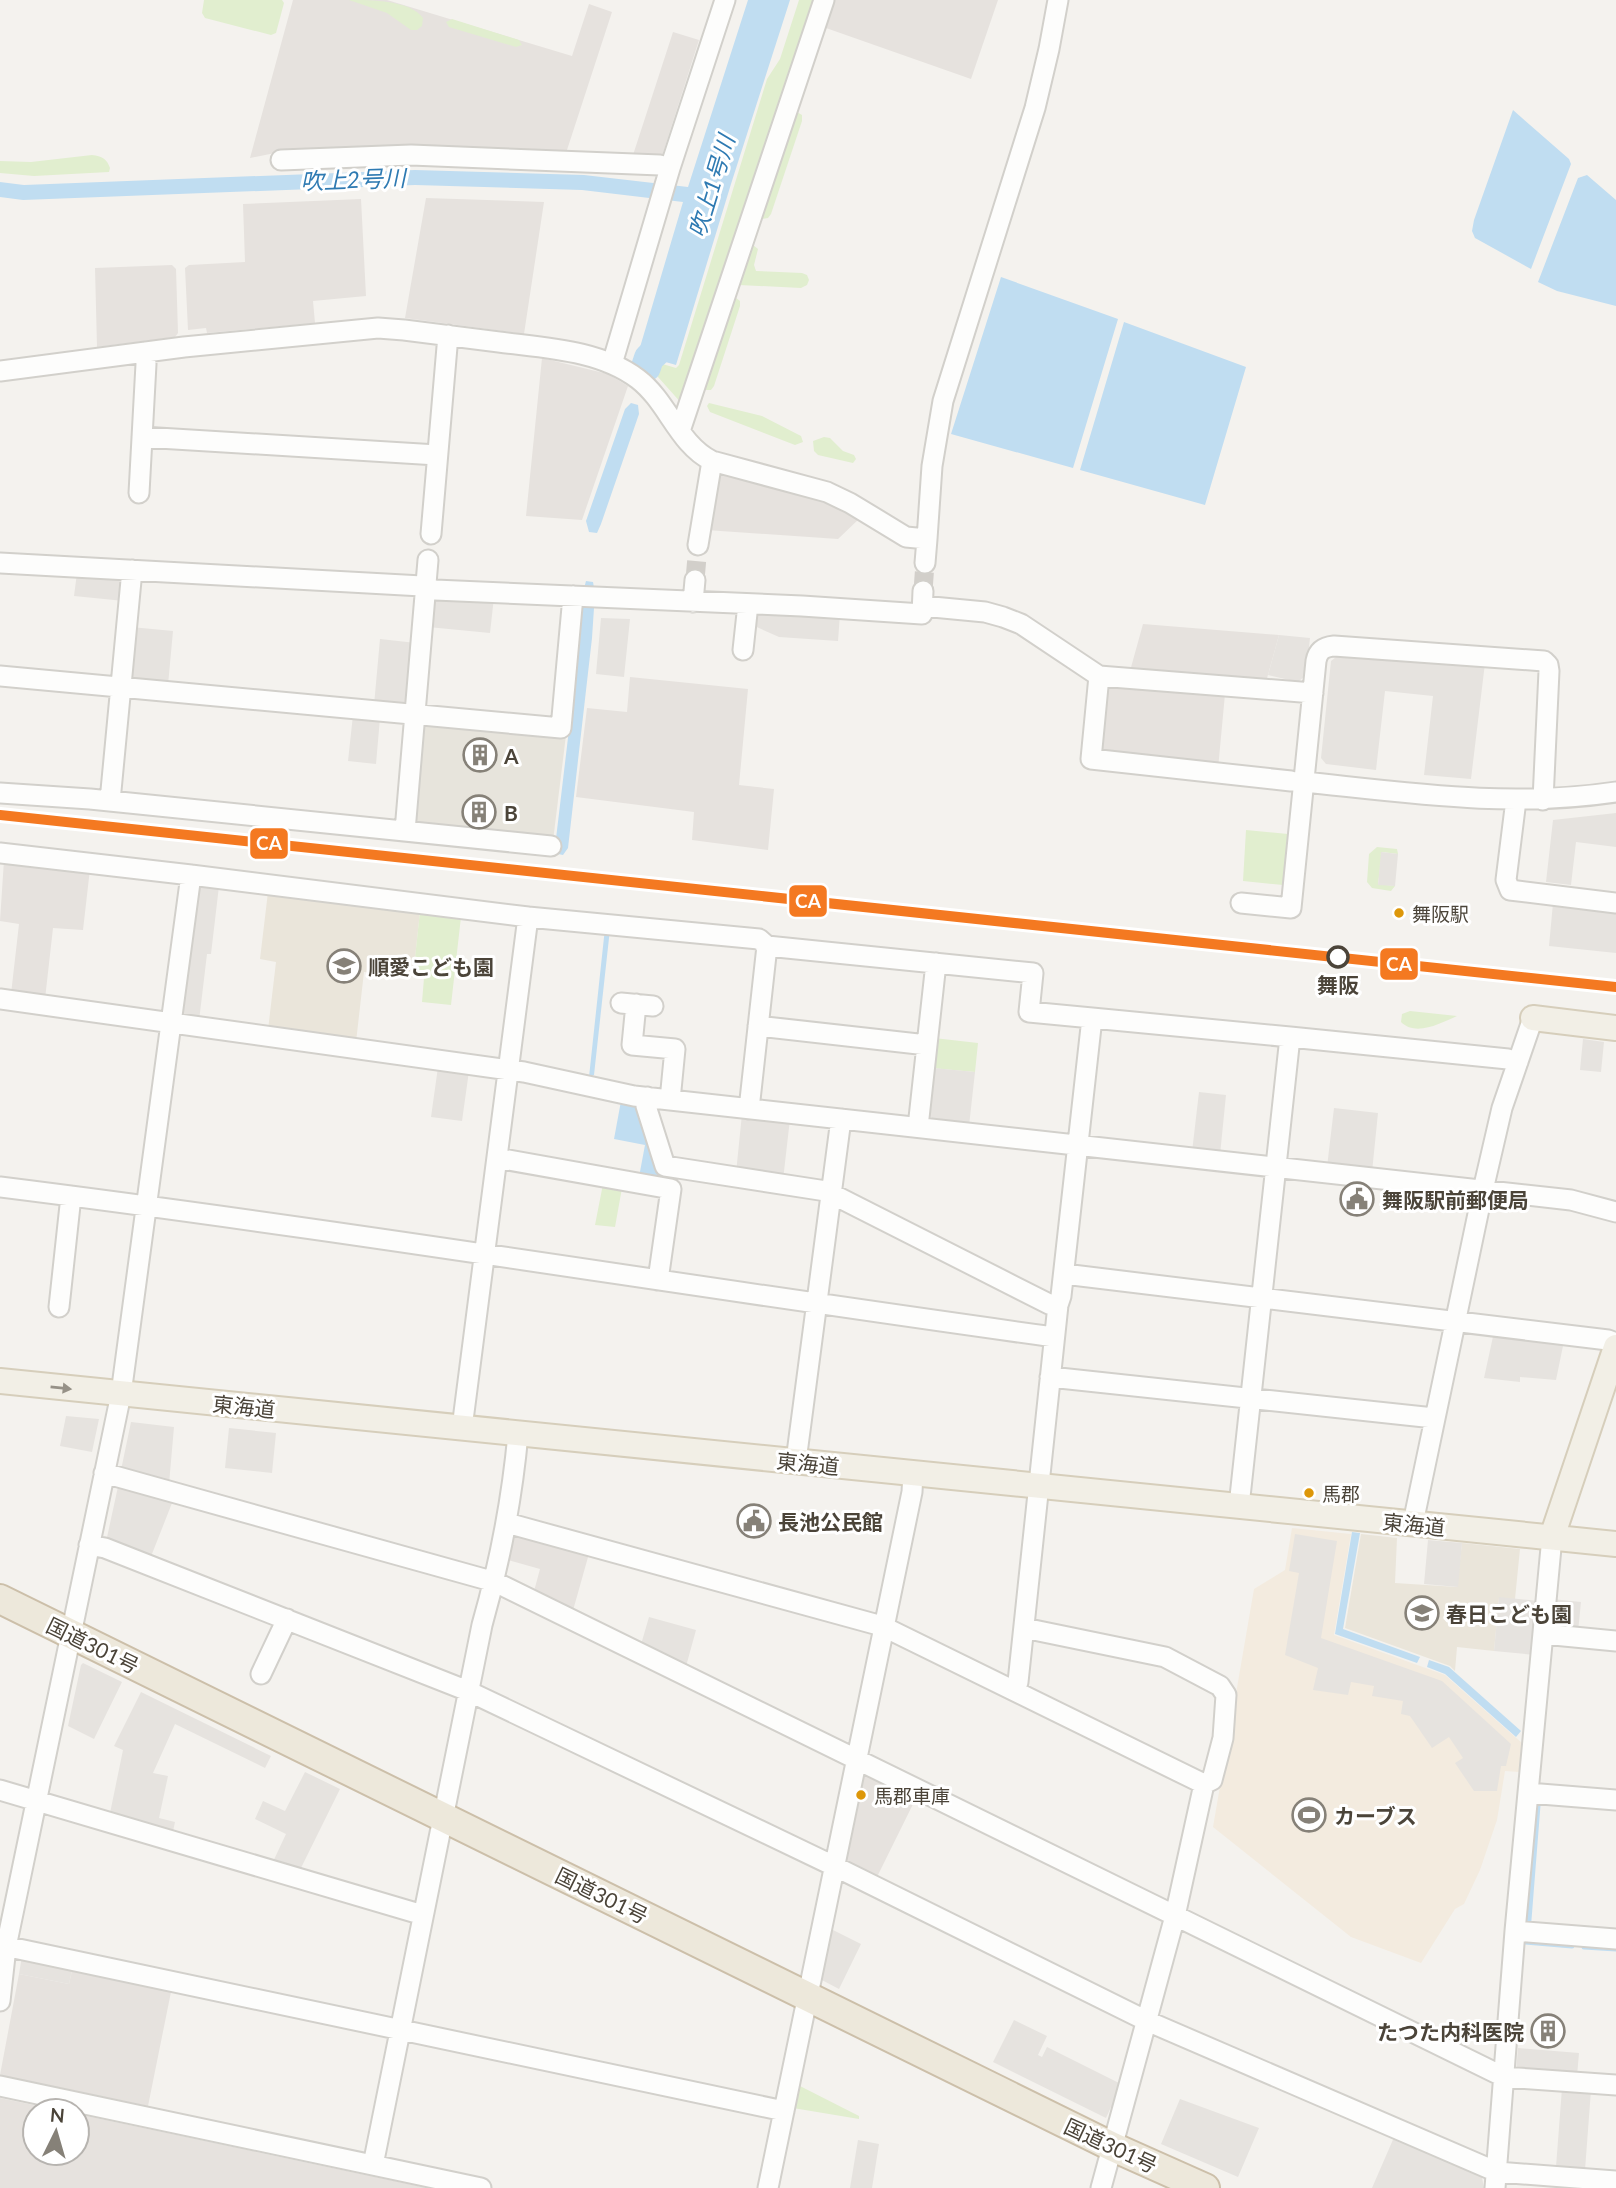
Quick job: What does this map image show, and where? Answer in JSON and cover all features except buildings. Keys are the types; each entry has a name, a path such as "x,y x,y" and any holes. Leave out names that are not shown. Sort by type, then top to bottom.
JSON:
{"highway":[{"name":"国道301号","path":"0,1599 1113,2147 1205,2188"}],"main road":[{"path":"1533,1018 1616,1028"},
{"path":"1552,1537 1616,1345"},
{"name":"東海道","path":"0,1381 1616,1544"}],"street":[{"path":"612,364 659,205 725,0"},
{"path":"686,439 824,0"},
{"path":"925,563 934,444 943,401 1035,108 1058,0"},
{"path":"281,160 411,155 660,165 669,173"},
{"path":"0,371 145,352 365,329 391,328 546,348 612,364 627,372 650,390 700,455 712,461 827,492 906,537 927,538"},
{"path":"431,534 448,335"},
{"path":"139,492 145,352"},
{"path":"142,437 437,455"},
{"path":"698,545 712,461"},
{"path":"405,831 428,561"},
{"path":"0,563 426,587 435,590 922,614 923,598 985,612 1021,624 1099,676 1313,694"},
{"path":"110,801 132,570"},
{"path":"693,602 695,580"},
{"path":"0,676 561,728 584,597"},
{"path":"743,650 748,604"},
{"path":"1241,903 1291,908 1297,781 1313,694 1317,655 1329,646 1544,661 1549,671 1543,800"},
{"path":"1099,676 1091,759 1446,797 1543,800 1616,792"},
{"path":"0,793 110,801 551,846"},
{"path":"1516,800 1506,880 1510,890 1616,903"},
{"path":"0,853 528,918 759,939 767,946 1032,973 1029,1012 1518,1062"},
{"path":"0,2001 3,1946 121,1394 191,875"},
{"path":"462,1428 528,918"},
{"path":"749,1109 767,946"},
{"path":"918,1127 936,963"},
{"path":"0,999 509,1069 647,1097 1571,1200 1616,1212"},
{"path":"637,1004 632,1045 675,1049 670,1100"},
{"path":"1014,1689 1018,1682 1054,1337 1064,1274 1093,1018"},
{"path":"1413,1523 1502,1108 1533,1018"},
{"path":"758,1026 927,1045"},
{"path":"1239,1506 1290,1037"},
{"path":"647,1097 646,1106 664,1166 831,1193 1049,1304 1058,1305"},
{"path":"796,1461 841,1119"},
{"path":"497,1158 671,1189 658,1280"},
{"path":"0,1187 146,1205 1054,1337"},
{"path":"58,1307 71,1196"},
{"path":"1064,1274 1608,1340 1616,1345"},
{"path":"1050,1377 1434,1418"},
{"path":"373,2165 468,1691 507,1523 518,1434"},
{"path":"104,1473 495,1582 1504,2077 1616,2085"},
{"path":"768,2188 882,1626 912,1492 913,1473"},
{"path":"507,1523 882,1626 1204,1784"},
{"path":"1496,2180 1552,1537"},
{"path":"89,1545 105,1548 468,1691 834,1866 1147,2021 1496,2180 1616,2181"},
{"path":"261,1674 287,1619"},
{"path":"1024,1628 1165,1657 1220,1686 1226,1696 1223,1738 1212,1780 1204,1784"},
{"path":"1543,1634 1616,1641"},
{"path":"1101,2188 1175,1916 1204,1784"},
{"path":"0,1790 423,1915"},
{"path":"1528,1793 1616,1800"},
{"path":"1516,1931 1616,1939"},
{"path":"3,1946 784,2111"},
{"path":"0,2086 481,2188"}],"shaded area":[{"path":"293,0 387,0 572,56 589,4 612,12 566,153 280,152 250,158"},
{"path":"835,0 998,0 971,79 826,28"},
{"path":"673,32 699,40 662,156 633,155"},
{"path":"426,198 544,202 524,334 405,318"},
{"path":"361,199 366,296 313,301 315,323 207,333 206,328 188,330 185,268 189,265 245,262 243,204"},
{"path":"172,265 176,269 178,333 175,337 97,347 95,268"},
{"path":"542,358 608,374 628,386 582,520 526,516"},
{"path":"716,470 825,499 860,518 838,539 706,530"},
{"path":"77,573 126,576 124,601 74,596"},
{"path":"431,594 494,597 490,633 428,627"},
{"path":"751,609 840,614 838,641 779,637 750,624"},
{"path":"601,618 630,619 624,677 596,674"},
{"path":"1143,624 1279,635 1266,682 1130,671"},
{"path":"131,627 173,631 168,685 130,682"},
{"path":"1279,635 1310,638 1306,675 1298,682 1268,675"},
{"path":"380,639 416,643 411,704 374,705"},
{"path":"1340,654 1485,663 1471,779 1424,775 1433,696 1385,691 1376,770 1326,764 1321,758 1331,661"},
{"path":"630,677 748,689 739,785 774,789 768,850 692,840 694,812 576,797 587,708 627,712"},
{"path":"1103,683 1225,694 1218,769 1096,756"},
{"path":"353,715 380,718 376,764 348,761"},
{"path":"423,722 566,735 553,841 414,828"},
{"path":"1616,813 1616,847 1576,842 1571,885 1546,882 1553,820"},
{"path":"1381,852 1398,854 1395,886 1378,885"},
{"path":"4,860 90,869 83,930 53,928 45,999 11,994 19,924 0,921"},
{"path":"200,883 219,886 199,1021 179,1014 196,886"},
{"name":"順愛こども園","path":"268,892 420,911 413,977 364,972 356,1042 268,1030 276,962 260,959"},
{"path":"1553,903 1616,910 1616,953 1549,946"},
{"path":"1583,1039 1604,1042 1601,1072 1580,1070"},
{"path":"438,1067 469,1071 462,1121 431,1117"},
{"path":"934,1068 975,1072 969,1126 935,1122 926,1111"},
{"path":"1199,1092 1226,1095 1220,1155 1192,1152"},
{"path":"1334,1108 1378,1113 1372,1172 1327,1167"},
{"path":"742,1114 790,1119 783,1180 736,1173"},
{"path":"1494,1332 1564,1341 1556,1380 1520,1377 1520,1382 1484,1378"},
{"path":"66,1416 99,1419 92,1452 60,1446"},
{"path":"131,1422 174,1427 169,1484 121,1470"},
{"path":"229,1428 276,1433 272,1473 225,1468"},
{"path":"119,1482 174,1498 150,1559 106,1542"},
{"path":"1292,1528 1351,1534 1334,1635 1445,1675 1522,1743 1519,1772 1505,1771 1497,1820 1480,1870 1464,1904 1455,1909 1421,1963 1351,1937 1213,1827 1254,1589 1285,1570"},
{"path":"511,1529 590,1550 572,1614 533,1595 540,1569 504,1559"},
{"path":"1295,1534 1337,1541 1321,1638 1442,1681 1511,1744 1506,1766 1501,1766 1497,1791 1474,1791 1455,1763 1463,1758 1449,1737 1432,1748 1410,1716 1401,1714 1403,1701 1372,1696 1374,1686 1351,1682 1348,1695 1313,1690 1318,1668 1285,1655 1299,1573 1289,1571"},
{"name":"春日こども園","path":"1361,1534 1397,1538 1395,1583 1457,1587 1462,1543 1520,1549 1515,1599 1499,1598 1494,1651 1457,1647 1455,1671 1450,1666 1345,1628"},
{"path":"1428,1540 1462,1543 1458,1587 1424,1584"},
{"path":"1499,1597 1540,1601 1535,1655 1494,1651"},
{"path":"1552,1599 1581,1602 1578,1632 1553,1629"},
{"path":"649,1617 696,1630 685,1670 640,1648"},
{"path":"83,1663 122,1682 94,1739 68,1726"},
{"path":"141,1692 271,1756 265,1768 175,1724 153,1773 168,1776 159,1818 175,1822 172,1836 109,1818 123,1750 114,1746"},
{"path":"861,1768 917,1796 875,1881 842,1865"},
{"path":"305,1772 340,1789 298,1874 271,1866 286,1834 255,1819 263,1801 285,1811"},
{"path":"829,1928 861,1944 839,1989 818,1978"},
{"path":"22,1956 73,1966 69,1984 19,1974"},
{"path":"73,1966 172,1987 148,2106 0,2075 19,1974 69,1984"},
{"path":"1014,2020 1047,2036 1038,2055 1042,2057 1047,2047 1123,2085 1117,2108 1111,2107 1106,2118 993,2062"},
{"path":"1518,2048 1579,2053 1577,2076 1516,2072"},
{"path":"1562,2088 1591,2090 1585,2170 1556,2167"},
{"path":"0,2098 21,2102 21,2167 91,2167 91,2117 427,2188 0,2188"},
{"path":"1180,2099 1259,2128 1238,2177 1161,2144"},
{"path":"1395,2135 1481,2172 1484,2188 1372,2188"},
{"path":"858,2140 879,2144 872,2188 850,2188"}],"green space":[{"path":"204,0 282,0 284,3 276,33 271,35 205,18 202,13"},
{"path":"349,0 400,4 423,18 422,26 411,30 387,13"},
{"path":"799,0 820,0 683,405 658,377 654,365 659,363 676,368 679,365 767,79 780,59"},
{"path":"452,19 519,40 522,45 516,47 449,27 446,22"},
{"path":"792,112 802,115 802,121 771,214 762,219 758,215"},
{"path":"92,155 106,160 109,172 34,176 0,173 0,161 31,162"},
{"path":"748,245 758,249 754,265 756,271 802,273 807,275 807,285 801,288 739,285"},
{"path":"731,298 740,301 740,306 714,386 711,390 705,390 701,386"},
{"path":"709,403 762,416 801,436 803,442 795,445 710,412 707,406"},
{"path":"830,438 843,451 854,455 856,459 853,463 818,455 814,451 813,441"},
{"path":"1246,830 1288,834 1283,885 1243,881"},
{"path":"1377,847 1397,849 1398,854 1382,852 1378,884 1395,886 1391,891 1372,888 1367,882 1369,854"},
{"path":"420,911 461,917 451,1005 422,1002 424,978 413,977"},
{"path":"1410,1011 1457,1016 1421,1029 1401,1022 1402,1014"},
{"path":"934,1038 978,1043 975,1072 931,1068"},
{"path":"603,1184 622,1188 615,1227 595,1225"},
{"path":"798,2085 859,2116 859,2119 793,2108"}],"water":[{"name":"吹上2号川","path":"748,0 790,0 676,365 638,354 683,202 582,190 415,185 23,200 0,197 0,182 24,185 415,170 584,175 688,187"},
{"path":"1513,110 1569,159 1571,164 1531,269 1475,238 1472,231"},
{"path":"1587,175 1616,200 1616,306 1557,291 1538,282 1578,178"},
{"path":"1001,277 1118,319 1073,468 951,434"},
{"path":"1124,322 1246,367 1205,505 1080,470"},
{"path":"631,403 638,405 639,414 601,524 597,533 589,532 586,521 625,409"},
{"path":"586,581 593,582 595,593 592,638 568,848 563,855 558,854 555,847"},
{"path":"605,928 610,929 594,1075 589,1077"},
{"path":"621,1101 638,1103 672,1171 671,1183 639,1177 645,1145 614,1139"},
{"path":"1352,1532 1360,1533 1343,1629 1420,1657 1417,1663 1335,1634"},
{"path":"1429,1660 1449,1667 1521,1731 1516,1737 1445,1674 1427,1667"},
{"path":"1533,1798 1541,1799 1531,1926 1523,1926"}],"waterway":[{"name":"吹上1号川","path":"646,367 649,358 661,347 668,325"},
{"path":"1525,1942 1572,1946"},
{"path":"1584,1947 1616,1949"}],"tunnel":[{"path":"695,580 698,545"},
{"path":"923,591 925,563"}],"transit line":[{"name":"CA","path":"0,815 1616,987"}],"place":[{"name":"A","path":"480,755"},
{"name":"B","path":"479,812"},
{"name":"舞阪駅","path":"1399,913"},
{"name":"舞阪","path":"1338,957"},
{"name":"順愛こども園","path":"344,966"},
{"name":"舞阪駅前郵便局","path":"1357,1199"},
{"name":"馬郡","path":"1309,1493"},
{"name":"長池公民館","path":"754,1521"},
{"name":"春日こども園","path":"1422,1613"},
{"name":"馬郡車庫","path":"861,1795"},
{"name":"カーブス","path":"1309,1815"},
{"name":"たつた内科医院","path":"1548,2031"}]}
